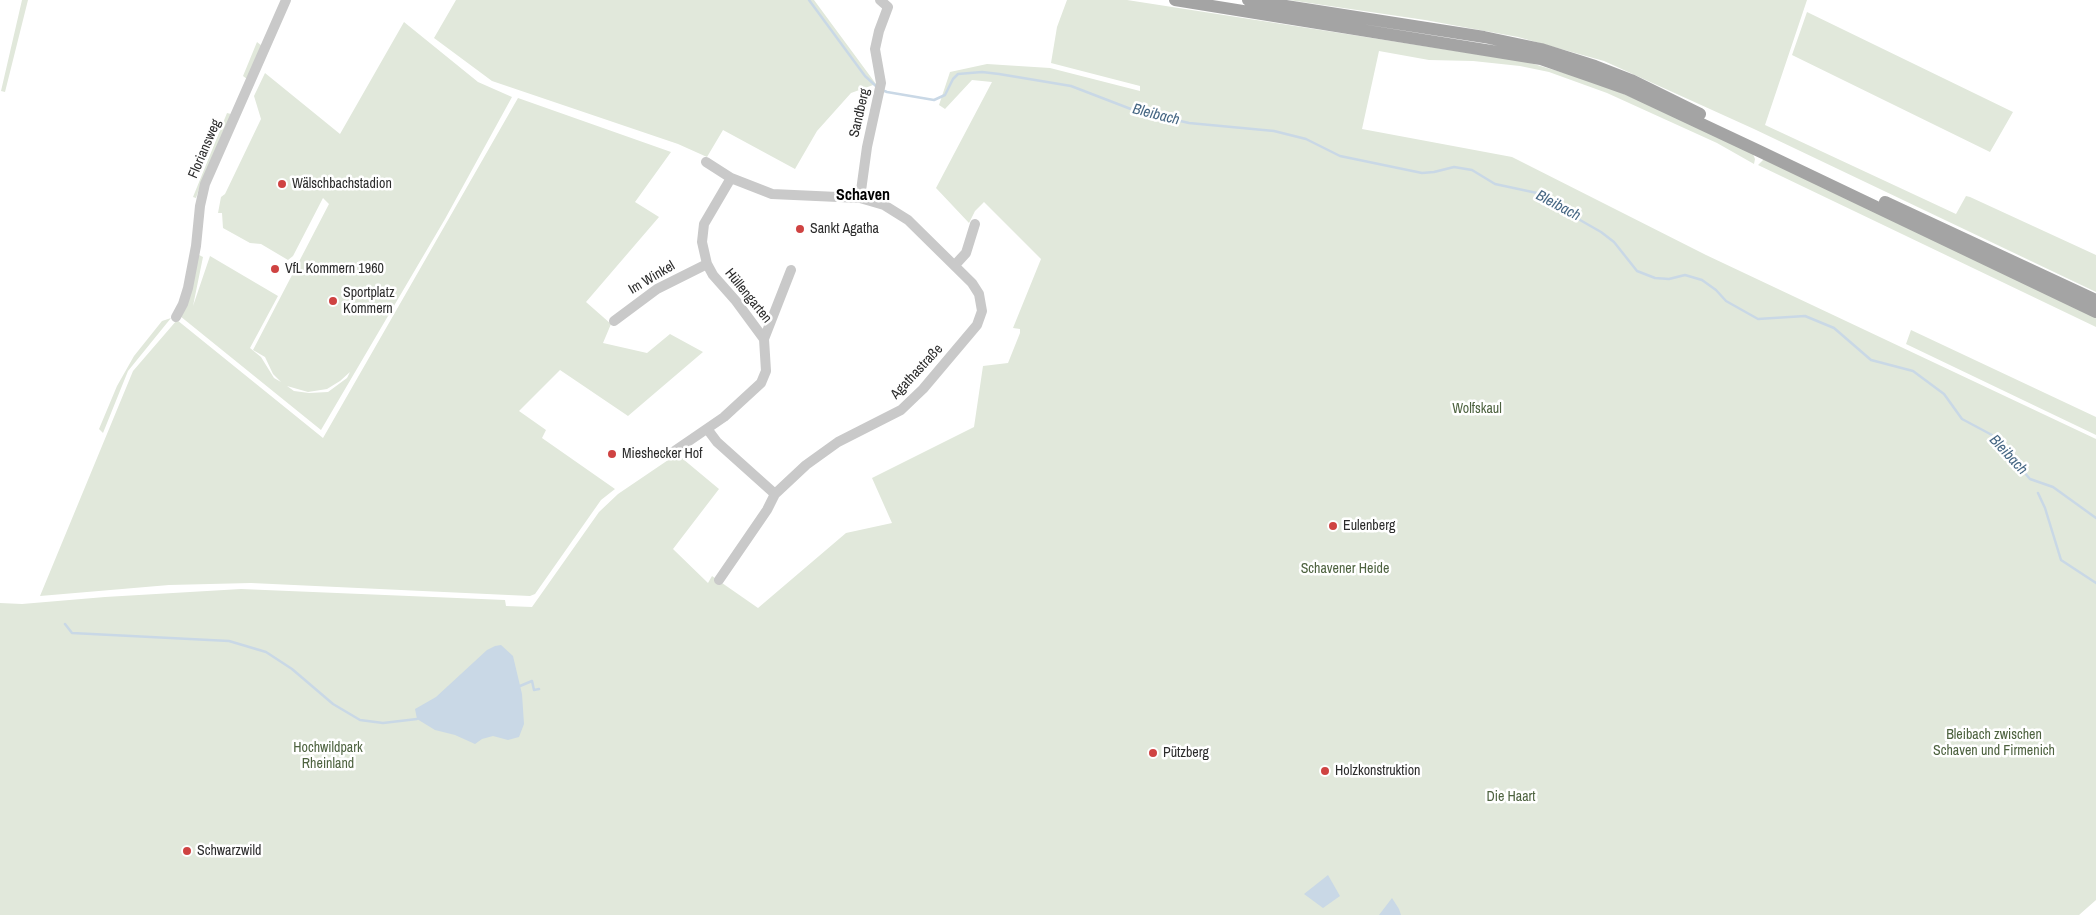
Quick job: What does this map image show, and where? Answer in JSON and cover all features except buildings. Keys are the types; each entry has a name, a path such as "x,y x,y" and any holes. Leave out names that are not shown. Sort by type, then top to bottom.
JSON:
{"main road":[{"path":"1175,0 1542,60 1593,76 1733,139 2096,312"},
{"path":"1248,0 1484,37 1541,50 1596,66 1631,80 1764,146 2096,300"}],"street":[{"name":"Floriansweg","path":"176,316 183,304 188,288 205,184 286,0"},
{"name":"Sandberg","path":"860,198 867,146 880,87 875,49 884,3"},
{"name":"Agathastraße","path":"706,162 732,178 772,194 860,198 884,205 908,220 972,283 979,294 982,310 977,325 923,389 901,410 838,442 806,465 775,494 767,510 719,580"},
{"name":"Hüllengarten","path":"670,454 708,430 760,383 766,371 764,339 736,301 713,275 707,264 702,242 704,224 732,178"},
{"path":"955,265 966,253 975,224"},
{"name":"Im Winkel","path":"614,321 657,289 707,264"},
{"path":"764,339 791,270"},
{"path":"708,430 728,452 775,494"}],"green space":[{"path":"22,0 28,0 5,92 1,91"},
{"path":"456,0 814,0 876,84 851,93 817,131 795,169 723,130 707,157 678,144 492,81 434,38"},
{"name":"Schavener Heide","path":"1067,0 1127,0 1527,62 1598,83 1753,154 1754,164 1717,143 1607,93 1549,72 1520,66 1473,61 1429,60 1379,51 1362,129 1512,157 1706,255 2096,439 2096,900 2079,915 0,915 0,603 22,604 241,589 505,600 506,606 532,607 599,512 618,494 677,454 719,489 673,549 708,583 712,576 758,608 846,533 892,523 872,478 974,427 983,366 1008,363 1020,333 1020,329 1013,328 1041,259 984,202 975,211 969,223 936,188 992,82 972,80 945,109 939,105 950,72 987,64 1050,68 1140,91 1140,86 1051,63 1057,27"},
{"path":"1289,0 1807,0 1765,125 1956,214 1966,196 1970,197 2096,255 2096,292 1754,129 1604,61 1518,37 1425,20"},
{"path":"1807,12 2013,112 1990,152 1792,55"},
{"path":"404,22 478,82 512,97 445,219 321,430 180,316 199,255 203,257 193,306 210,256 278,296 250,348 261,357 274,378 281,382 273,374 265,357 253,350 329,204 323,198 293,256 288,260 261,244 250,243 223,228 222,213 218,213 221,197 225,194 261,119 254,96 265,73 340,134","holes":["350,372 347,378 328,392 309,393 294,391 287,386 308,392 327,389"]},
{"path":"257,42 262,46 247,79 243,76"},
{"path":"518,98 671,152 635,202 659,217 586,302 611,324 603,343 647,353 670,334 703,352 628,416 560,370 519,411 546,430 542,438 615,489 601,500 535,594 530,596 251,583 169,585 40,596 133,371 177,320 323,438"},
{"path":"227,113 231,114 196,198 193,197"},
{"path":"1764,159 2096,318 2096,327 1758,165"},
{"path":"171,318 128,371 103,433 99,429 117,386 134,356 162,321"},
{"path":"1911,330 2096,417 2096,435 1906,344"}],"water":[{"path":"501,645 513,656 522,694 524,724 519,737 508,740 493,736 482,739 475,744 455,735 435,730 417,719 415,709 436,697 487,650"},
{"path":"1328,875 1340,896 1323,908 1304,894"},
{"path":"1392,898 1401,915 1379,915"}],"waterway":[{"name":"Bleibach","path":"809,0 865,76 877,87"},
{"name":"Bleibach","path":"882,90 934,100 945,95 953,79 958,74 982,72 999,74 1071,86 1136,111 1189,123 1274,131 1306,139 1340,156 1422,173 1454,167 1472,170 1495,184 1537,193 1548,203 1565,207 1580,220 1614,242 1637,271 1655,278 1669,279 1685,275 1702,280 1716,290 1726,301 1758,319 1805,316 1834,328 1871,360 1913,371 1944,394 1962,419 1992,435 2030,479 2053,487 2096,518"},
{"path":"2038,493 2045,508 2061,560 2096,583"},
{"path":"65,624 72,633 229,641 266,652 292,669 333,704 360,720 383,723 417,719"},
{"path":"520,686 532,681 534,690 539,689"}],"place":[{"name":"Wälschbachstadion","path":"282,184"},
{"name":"Sankt Agatha","path":"800,229"},
{"name":"VfL Kommern 1960","path":"275,269"},
{"name":"Sportplatz Kommern","path":"333,301"},
{"name":"Mieshecker Hof","path":"612,454"},
{"name":"Eulenberg","path":"1333,526"},
{"name":"Pützberg","path":"1153,753"},
{"name":"Holzkonstruktion","path":"1325,771"},
{"name":"Schwarzwild","path":"187,851"}],"district":[{"name":"Schaven","path":"863,196"}],"park label":[{"name":"Wolfskaul","path":"1477,409"},
{"name":"Bleibach zwischen Schaven und Firmenich","path":"1994,744"},
{"name":"Hochwildpark Rheinland","path":"328,756"},
{"name":"Die Haart","path":"1511,797"}]}
